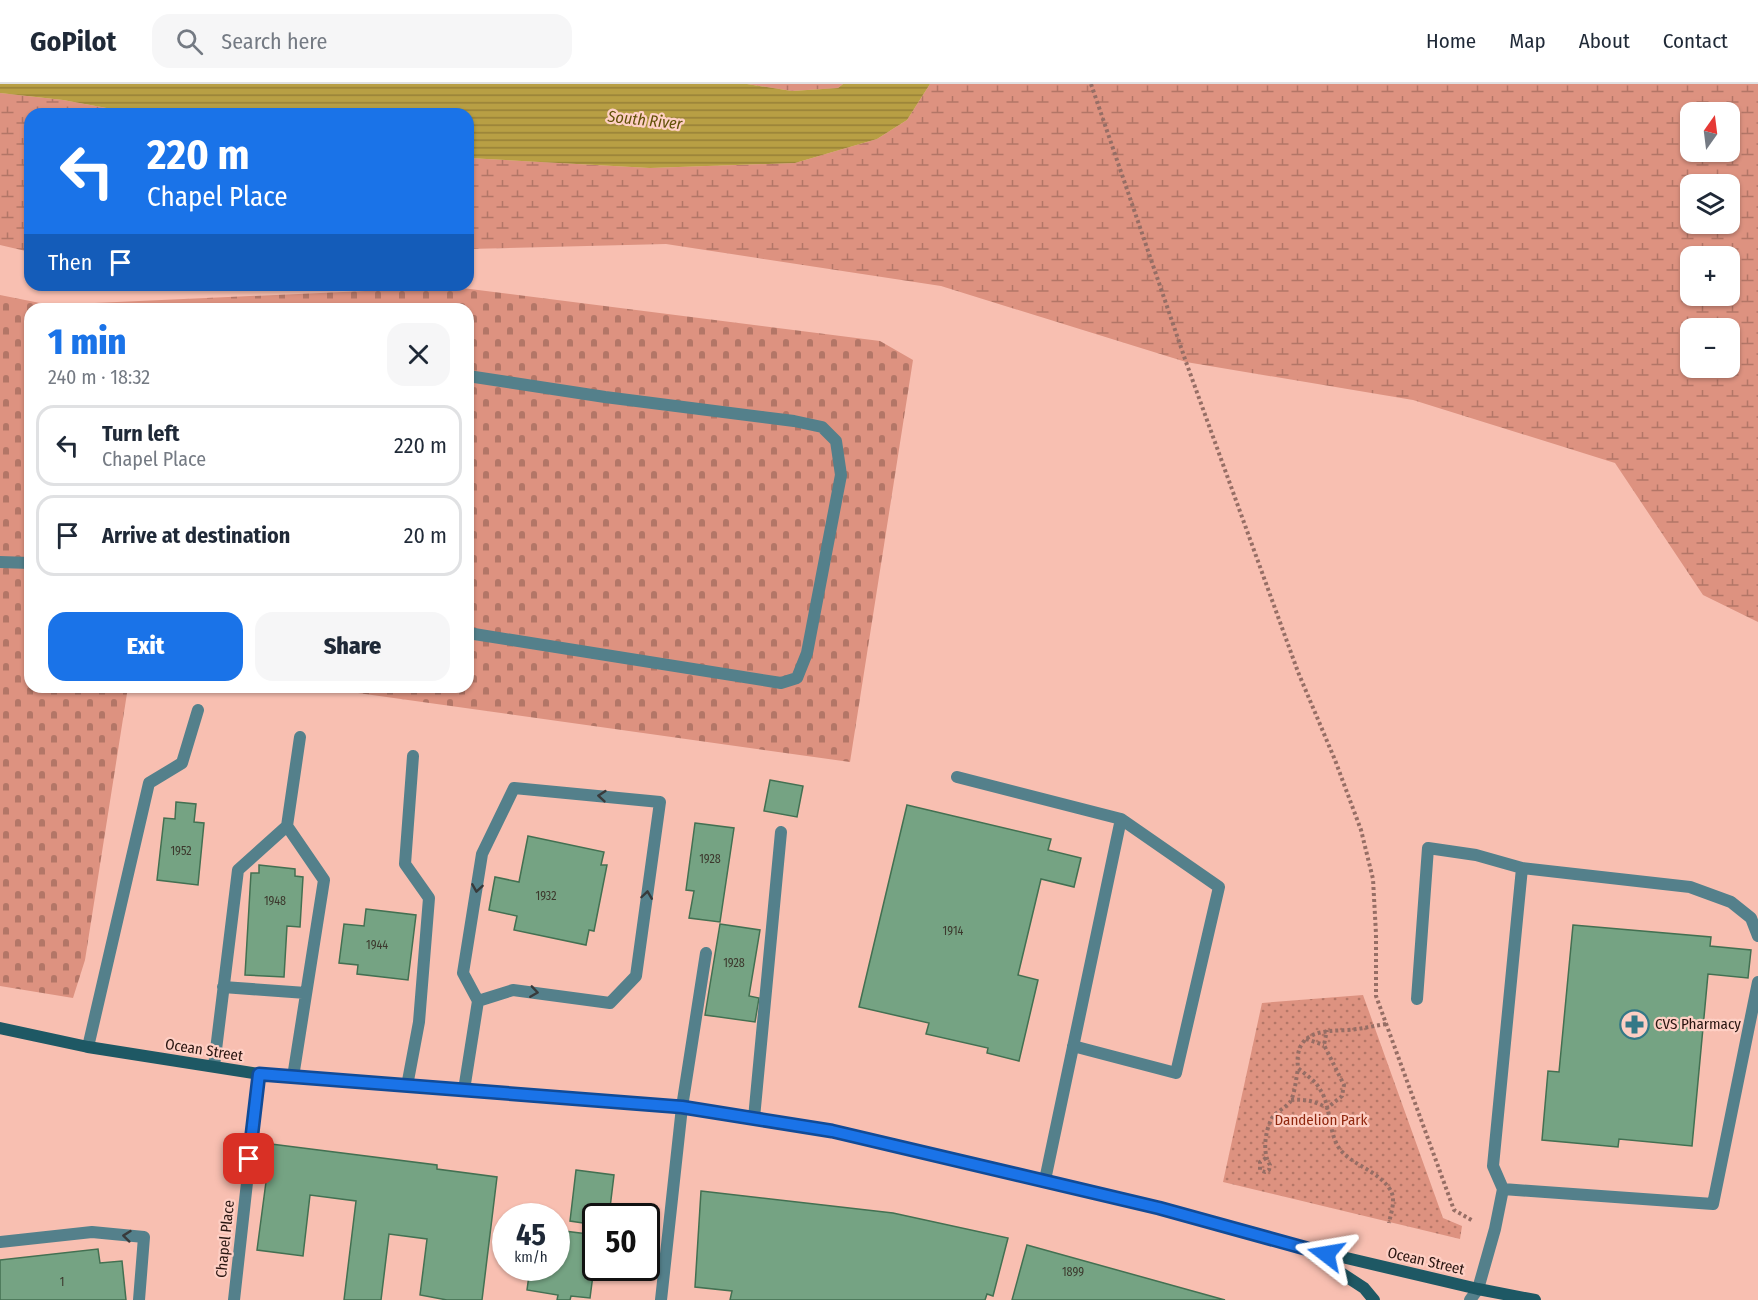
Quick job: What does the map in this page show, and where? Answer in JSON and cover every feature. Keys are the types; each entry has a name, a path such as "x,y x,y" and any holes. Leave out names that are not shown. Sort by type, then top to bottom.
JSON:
{"main road":[{"name":"Ocean Street","path":"0,1028 88,1047 259,1074 682,1107 832,1131 1159,1208 1478,1294 1535,1300"},
{"path":"1304,1248 1364,1288 1374,1300"}],"street":[{"path":"474,377 605,397 794,421 822,427 836,441 841,476 807,653 797,678 781,683 474,634"},
{"path":"0,562 24,563"},
{"path":"88,1047 149,783 182,763 198,710"},
{"path":"214,1066 238,870 287,826 300,737"},
{"path":"407,1086 419,1023 429,898 405,864 413,756"},
{"path":"957,777 1120,819 1219,887 1176,1073 1073,1046"},
{"path":"464,1090 478,1001 463,973 482,854 514,788 660,802 636,976 610,1003 513,990 478,1001"},
{"path":"1045,1180 1120,819"},
{"path":"287,826 324,880 292,1077"},
{"path":"754,1118 781,832"},
{"path":"1417,999 1428,848 1476,855 1522,868 1690,887 1731,902 1750,918 1758,936"},
{"path":"1470,1300 1478,1294 1503,1189 1493,1166 1522,868"},
{"path":"660,1300 682,1107 706,953"},
{"path":"1503,1189 1713,1204 1758,982"},
{"path":"223,987 306,993"},
{"name":"Chapel Place","path":"234,1300 259,1074"},
{"path":"0,1242 92,1232 144,1237 139,1300"}],"path":[{"path":"1091,84 1186,362 1298,672 1361,830 1373,879 1376,996 1384,1024 1454,1210 1466,1219 1495,1229"},
{"path":"1266,1158 1265,1146 1272,1118 1291,1100 1298,1068 1297,1056 1301,1044 1314,1034 1326,1030 1365,1028 1384,1024"},
{"path":"1326,1030 1324,1045 1344,1085 1342,1095 1327,1108"},
{"path":"1306,1039 1324,1045"},
{"path":"1298,1068 1314,1080 1322,1092 1338,1147 1376,1175 1390,1189 1394,1202 1389,1223"},
{"path":"1291,1100 1315,1101 1327,1108"}],"green space":[{"path":"747,84 843,84 838,88 792,91"},
{"path":"930,84 1758,84 1758,622 1703,595 1615,463 1413,400 1186,362 941,286 666,244 474,249 474,158 650,168 795,163 877,139 907,120"},
{"path":"0,93 63,100 106,108 24,108 24,251 0,245"},
{"path":"474,290 880,341 913,360 850,762 358,693 474,693 474,303 95,303 364,291"},
{"path":"0,295 40,303 24,303 24,693 127,693 85,960 73,998 0,986"},
{"name":"Dandelion Park","path":"1363,995 1443,1218 1462,1226 1460,1239 1223,1182 1262,1003"}],"water":[{"name":"South River","path":"0,84 747,84 792,91 838,88 843,84 930,84 907,120 877,139 795,163 650,168 474,158 474,108 106,108 63,100 0,93"}],"building":[{"path":"770,780 803,786 797,817 764,811"},
{"path":"176,802 196,804 194,822 204,823 198,885 157,880 164,818 175,819"},
{"path":"907,805 1051,839 1048,850 1081,858 1074,887 1041,879 1018,975 1038,980 1019,1061 987,1053 988,1048 926,1034 929,1023 859,1007"},
{"path":"695,823 734,828 720,922 689,918 694,891 686,890"},
{"path":"528,836 604,852 601,865 607,865 594,931 589,930 586,945 514,930 517,916 489,910 495,877 519,882"},
{"path":"259,865 295,869 295,876 303,877 300,927 287,926 284,977 245,975 251,873 259,873"},
{"path":"366,909 416,915 408,980 357,974 358,965 339,963 344,924 364,926"},
{"path":"720,924 760,930 749,996 759,998 755,1022 705,1015"},
{"name":"CVS Pharmacy","path":"1573,925 1711,937 1710,946 1751,950 1748,978 1708,974 1692,1146 1619,1139 1618,1147 1542,1140 1548,1071 1559,1072"},
{"path":"271,1144 437,1165 437,1169 497,1177 492,1203 482,1300 447,1300 420,1295 427,1239 389,1234 381,1300 344,1300 356,1201 310,1195 303,1256 257,1250"},
{"path":"576,1170 614,1175 611,1203 582,1203 582,1223 570,1221"},
{"path":"701,1191 893,1213 1008,1238 993,1296 987,1294 985,1300 730,1300 732,1291 695,1287"},
{"path":"570,1232 582,1233 582,1281 592,1281 590,1298 571,1296 570,1300 557,1300 558,1295 527,1290 528,1281 570,1281"},
{"path":"1027,1245 1225,1300 1012,1300"},
{"path":"98,1249 100,1263 122,1261 126,1300 0,1300 0,1260"}],"place":[{"name":"CVS Pharmacy","path":"1634,1024"}],"route":[{"path":"249,1159 259,1074 682,1107 832,1131 1001,1169 1159,1208 1326,1254"}]}
